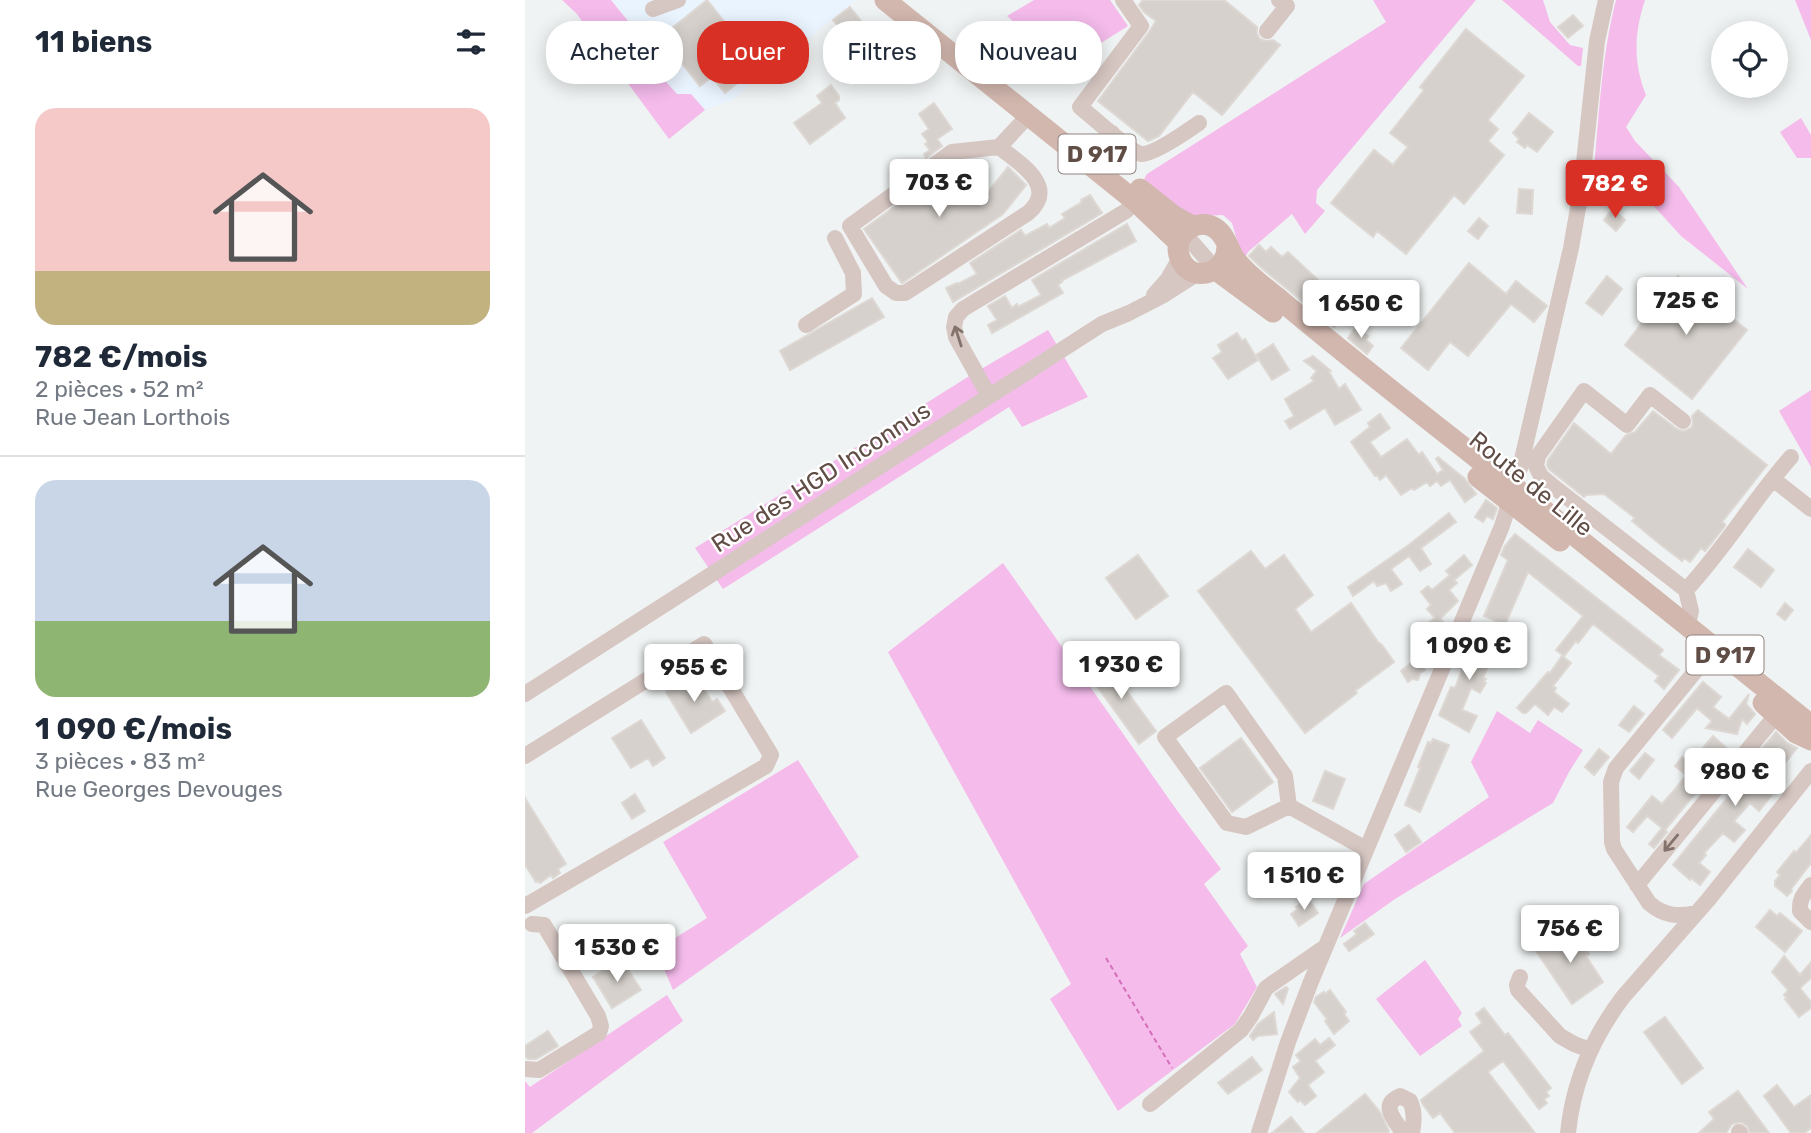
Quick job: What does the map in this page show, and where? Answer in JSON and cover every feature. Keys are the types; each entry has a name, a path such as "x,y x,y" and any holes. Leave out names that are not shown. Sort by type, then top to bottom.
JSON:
{"main road":[{"name":"D 917","path":"885,0 1023,111 1174,216 1183,240"},
{"name":"D 917","path":"907,0 955,39"},
{"name":"D 917","path":"1010,84 1135,201 1183,240"},
{"path":"1203,224 1214,227 1222,234 1216,262 1187,268 1183,240 1203,224"},
{"name":"Route de Lille","path":"1216,262 1234,257 1278,298 1369,372 1520,481 1653,614 1801,736 1811,740"},
{"name":"Route de Lille","path":"1216,262 1384,400 1520,481 1538,504 1600,557 1811,725"}],"street":[{"path":"653,9 678,0"},
{"path":"895,0 955,48"},
{"path":"1123,0 1141,26 1080,107 1141,154 1161,147 1199,123"},
{"path":"1268,31 1287,6 1279,0"},
{"path":"1259,1133 1288,1042 1326,946 1520,481 1577,218 1597,41 1605,0"},
{"path":"999,147 1023,111"},
{"path":"1091,158 1112,132"},
{"path":"999,147 1033,174 1038,184 1036,206 905,293 896,293 885,286 850,226 952,152 999,147"},
{"path":"989,396 956,337 956,317 986,294 1126,211 1135,201"},
{"path":"806,325 854,294 853,273 835,239"},
{"name":"Rue des HGD Inconnus","path":"1145,305 1168,279 1183,240"},
{"path":"845,258 863,248"},
{"name":"Rue des HGD Inconnus","path":"525,694 1102,324 1162,296 1216,262"},
{"path":"1520,481 1584,391 1627,425 1650,395 1683,421"},
{"path":"1686,590 1791,457"},
{"path":"1520,481 1541,476 1686,590 1692,611 1688,626"},
{"path":"1773,479 1811,509"},
{"path":"1520,481 1532,511 1624,584 1637,586"},
{"path":"1600,557 1620,554 1632,548"},
{"path":"1653,614 1668,618 1811,734"},
{"path":"525,756 704,644 771,755 766,766 525,907 528,926 544,925 598,1016 601,1026 599,1033 539,1070 525,1069"},
{"path":"1696,913 1677,916 1662,913 1649,903 1637,885 1612,842 1611,782 1616,768 1707,657"},
{"path":"1226,693 1286,776 1289,806 1246,827 1227,823 1165,737 1226,693"},
{"path":"1637,885 1777,714"},
{"path":"1568,1133 1577,1081 1599,1032 1623,997 1696,913 1811,771"},
{"path":"1289,806 1366,849"},
{"path":"1811,885 1799,904 1800,911 1811,922"},
{"path":"1150,1104 1241,1030 1266,988 1326,946"},
{"path":"1520,977 1518,990 1560,1036 1590,1051"},
{"path":"1403,1133 1389,1107 1394,1099 1400,1097 1410,1101 1413,1107 1415,1116 1412,1133"}],"path":[{"path":"1106,958 1179,1080"}],"shaded area":[{"path":"562,0 611,0 628,21 582,21"},
{"path":"611,0 856,0 830,21 823,21 823,27 809,38 809,21 697,21 697,84 752,84 732,100 705,110 691,94 677,94 668,84 683,84 683,21 628,21"},
{"path":"1034,0 1110,0 1128,26 1102,42 1102,21 1013,21 1007,16"},
{"path":"1373,0 1476,0 1317,190 1316,203 1325,211 1305,234 1292,214 1248,252 1243,261 1232,223 1223,215 1187,217 1144,179 1147,174 1386,22"},
{"path":"1502,0 1543,0 1550,22 1570,45 1583,48 1581,66 1578,66"},
{"path":"1616,0 1645,0 1637,36 1637,59 1646,95 1626,127 1635,141 1679,187 1748,289 1681,236 1637,191 1626,205 1593,179 1604,66"},
{"path":"1795,0 1811,0 1811,40"},
{"path":"628,84 668,84 677,94 691,94 705,110 669,139"},
{"path":"1801,118 1811,135 1811,158 1797,158 1780,132"},
{"path":"1048,330 1088,397 1022,427 1009,407 723,589 695,548 971,375"},
{"path":"1811,390 1811,467 1779,411"},
{"path":"1003,563 1221,869 1204,884 1248,946 1240,954 1257,987 1235,1024 1118,1111 1050,999 1071,984 888,652"},
{"path":"1497,711 1530,733 1538,720 1583,750 1553,803 1395,899 1340,938 1364,884 1489,797 1471,762"},
{"path":"798,760 859,857 673,990 656,950 707,918 663,842"},
{"path":"1425,960 1462,1013 1458,1019 1462,1026 1420,1056 1376,999"},
{"path":"667,995 683,1021 532,1133 525,1133 525,1081 530,1087"}],"building":[{"path":"707,0 724,21 697,21 697,82 683,65 683,21 681,21"},
{"path":"1143,0 1224,0 1257,27 1260,39 1273,40 1280,45 1222,115 1193,92 1159,136 1148,141 1098,101 1156,21 1139,5"},
{"path":"850,7 861,21 834,21"},
{"path":"1573,15 1583,26 1568,38 1558,27"},
{"path":"1466,29 1524,76 1488,120 1498,129 1488,141 1504,155 1464,204 1454,195 1406,254 1377,231 1373,237 1331,203 1374,150 1393,165 1408,147 1390,133 1424,90 1420,87"},
{"path":"718,84 736,84 725,93"},
{"path":"831,85 839,96 835,103 845,118 810,144 794,123 822,103 817,96"},
{"path":"934,103 952,129 937,139 942,146 926,158 924,154 930,150 922,134 929,129 919,114"},
{"path":"1529,113 1553,132 1537,152 1517,142 1519,139 1513,133"},
{"path":"959,162 984,197 1008,167 1026,185 1003,214 902,283 864,229"},
{"path":"1519,189 1533,190 1532,214 1517,213"},
{"path":"1090,195 1102,213 953,302 946,288 977,274 970,263 1021,230 1025,236 1047,224 1049,228 1065,218 1062,214"},
{"path":"1613,209 1625,220 1616,231 1604,220"},
{"path":"1479,218 1488,226 1478,239 1468,231"},
{"path":"1127,224 1136,241 1061,281 1058,285 1063,293 992,333 988,325 997,320 988,306 1005,296 1012,308 1017,304 1018,307 1041,295 1032,280"},
{"path":"1259,245 1266,252 1271,247 1282,257 1288,252 1346,306 1336,317 1340,320 1334,327 1249,256"},
{"path":"1469,263 1506,294 1516,281 1547,306 1534,322 1511,304 1468,356 1450,342 1428,370 1401,348"},
{"path":"1607,276 1622,289 1602,315 1586,303"},
{"path":"1678,276 1747,330 1692,399 1625,345"},
{"path":"872,298 884,317 790,370 780,351"},
{"path":"1356,327 1368,336 1366,340 1373,346 1367,354 1348,338"},
{"path":"1237,333 1242,341 1245,339 1258,360 1228,379 1213,358 1222,352 1218,345"},
{"path":"1273,344 1289,370 1272,380 1256,355"},
{"path":"1313,356 1331,371 1329,372 1339,389 1345,384 1361,410 1335,425 1325,408 1290,429 1285,421 1294,416 1285,399 1314,381 1311,378 1317,371 1304,361"},
{"path":"1698,410 1767,465 1722,522 1725,526 1705,551 1701,548 1690,562 1684,558 1682,561 1656,541 1632,521 1635,518 1604,494 1584,497 1547,465 1574,423 1611,454 1626,435 1635,432 1653,411 1682,431 1692,427 1692,416"},
{"path":"1380,414 1390,428 1370,442 1381,457 1407,439 1419,455 1422,452 1437,474 1443,470 1436,459 1438,457 1465,479 1476,494 1465,502 1450,480 1441,486 1437,481 1430,486 1427,482 1401,495 1386,475 1380,480 1375,476 1351,442 1370,427 1368,423"},
{"path":"1486,500 1497,508 1493,519 1487,516 1483,522 1475,517"},
{"path":"1449,513 1456,522 1421,548 1431,564 1420,571 1409,556 1391,569 1402,584 1391,591 1386,583 1377,586 1374,581 1353,596 1348,587"},
{"path":"1515,534 1663,650 1659,655 1679,670 1664,689 1655,681 1659,676 1593,624 1564,656 1556,650 1583,616 1528,572 1505,625 1484,616 1508,560 1501,555"},
{"path":"1748,549 1774,570 1761,587 1734,567"},
{"path":"1251,551 1265,569 1284,555 1313,595 1295,609 1311,632 1351,603 1394,662 1305,733 1198,591"},
{"path":"1138,555 1168,596 1136,619 1106,578"},
{"path":"1464,555 1472,565 1454,580 1457,583 1449,590 1458,601 1440,619 1447,626 1425,645 1415,632 1435,618 1427,609 1431,605 1421,592 1428,586 1432,590 1450,575 1446,571"},
{"path":"1785,603 1793,610 1785,620 1777,614"},
{"path":"1477,632 1499,641 1483,678 1486,683 1480,693 1471,688 1462,710 1477,716 1469,732 1439,715 1451,687 1455,688"},
{"path":"1428,649 1433,656 1422,664 1425,670 1420,673 1418,680 1412,679 1408,682 1401,671"},
{"path":"1562,656 1571,663 1553,686 1556,688 1554,692 1569,704 1562,712 1554,707 1548,715 1535,704 1523,713 1517,708"},
{"path":"1103,659 1156,731 1139,744 1086,671"},
{"path":"695,674 712,702 717,699 725,711 691,733 666,692"},
{"path":"1703,682 1721,697 1713,707 1729,719 1749,694 1746,704 1755,714 1747,724 1742,719 1737,734 1706,728 1712,721 1697,708 1672,738 1663,730"},
{"path":"1634,706 1644,714 1629,732 1619,725"},
{"path":"641,720 665,758 653,766 648,758 631,768 612,738"},
{"path":"1776,732 1797,748 1781,768 1774,763 1758,783 1772,795 1759,811 1750,803 1734,821 1745,830 1734,842 1723,833 1704,853 1706,855 1699,863 1710,872 1700,885 1691,878 1690,880 1673,865 1754,765 1751,762"},
{"path":"1713,736 1730,751 1665,830 1667,832 1654,848 1649,844 1662,828 1647,816 1633,832 1627,827 1652,796 1662,804 1676,788 1686,775 1675,766 1682,757 1701,770 1712,756 1703,748"},
{"path":"1241,738 1273,782 1232,812 1200,768"},
{"path":"1433,739 1449,745 1420,812 1405,805 1428,742 1431,743"},
{"path":"1599,749 1609,757 1594,775 1585,767"},
{"path":"1645,753 1654,760 1639,779 1630,771"},
{"path":"1325,771 1345,779 1333,809 1313,801"},
{"path":"635,794 645,811 632,819 622,803"},
{"path":"525,798 566,864 558,869 560,873 553,878 551,875 540,883 536,882 525,865"},
{"path":"1409,825 1421,842 1406,852 1395,835"},
{"path":"1811,835 1811,863 1787,896 1775,886 1780,875 1777,872"},
{"path":"1308,898 1318,913 1299,926 1291,914"},
{"path":"1770,910 1777,916 1780,913 1802,931 1785,952 1756,927"},
{"path":"1365,923 1374,934 1349,951 1344,944 1357,934 1354,931"},
{"path":"1572,927 1603,982 1572,1004 1536,951"},
{"path":"1784,956 1800,975 1811,962 1811,978 1800,988 1811,1002 1811,1008 1799,1017 1785,999 1787,998 1784,995 1788,990 1772,972"},
{"path":"621,959 641,990 612,1008 593,977"},
{"path":"1286,987 1288,989 1283,1004 1275,994"},
{"path":"1330,990 1346,1012 1344,1014 1349,1021 1334,1034 1314,1002 1316,997"},
{"path":"1484,1008 1505,1035 1508,1033 1551,1088 1546,1092 1549,1096 1544,1099 1547,1103 1539,1109 1503,1061 1488,1072 1535,1133 1455,1133 1440,1113 1433,1118 1422,1103 1421,1100 1484,1051 1470,1032 1482,1023 1476,1014"},
{"path":"1274,1012 1277,1034 1258,1036 1253,1040 1250,1036 1258,1024"},
{"path":"1665,1017 1703,1068 1682,1084 1644,1032"},
{"path":"548,1031 558,1046 536,1059 528,1059 525,1046"},
{"path":"1329,1038 1335,1045 1315,1061 1324,1072 1308,1085 1316,1096 1305,1105 1289,1092 1300,1078 1293,1067 1301,1061 1296,1055 1315,1039 1320,1045"},
{"path":"1252,1057 1262,1070 1228,1094 1218,1083"},
{"path":"1777,1085 1794,1107 1811,1095 1811,1128 1804,1133 1791,1133 1764,1096"},
{"path":"1738,1091 1769,1133 1750,1133 1747,1126 1741,1122 1732,1124 1726,1133 1699,1133 1714,1119 1709,1112"},
{"path":"1365,1094 1380,1112 1389,1131 1387,1133 1317,1133"},
{"path":"1291,1117 1304,1133 1272,1133 1285,1122"}]}
